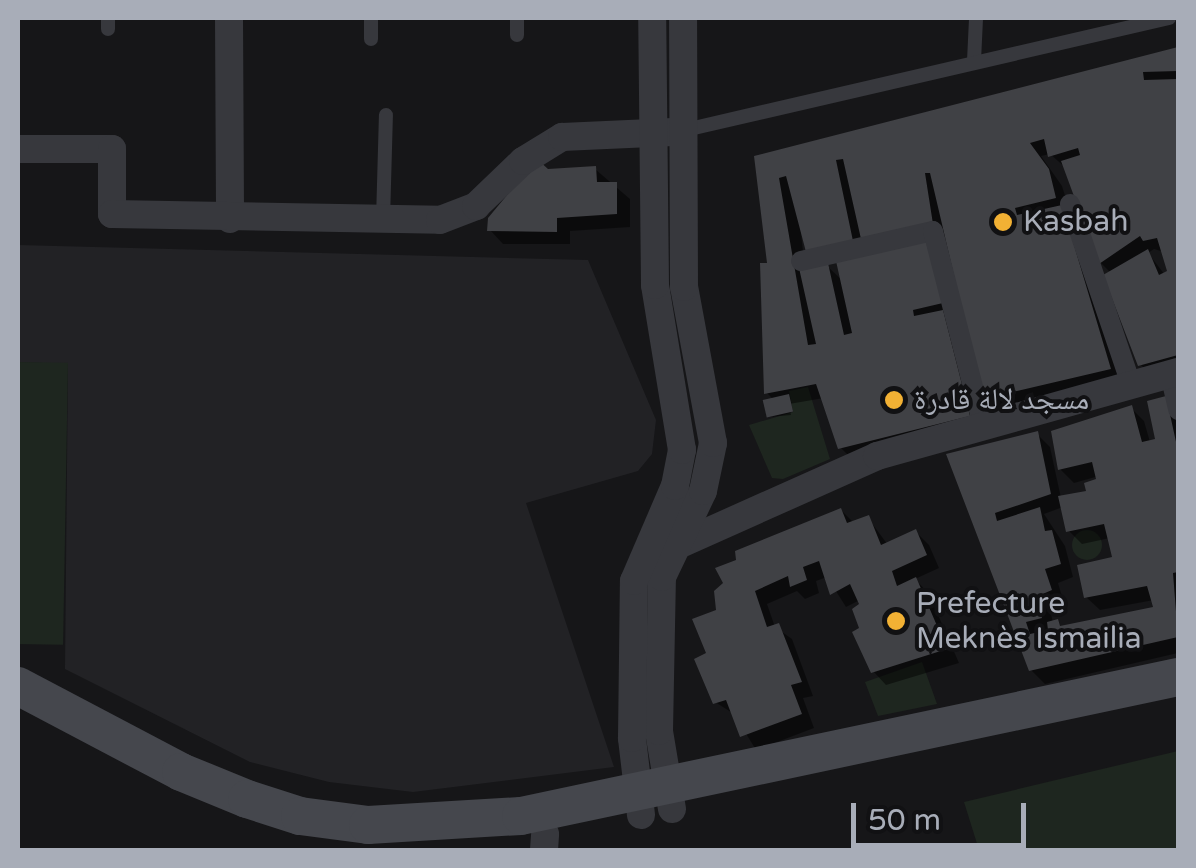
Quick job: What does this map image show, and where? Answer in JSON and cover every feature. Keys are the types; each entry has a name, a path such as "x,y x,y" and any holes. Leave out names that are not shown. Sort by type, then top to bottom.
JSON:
{"main road":[{"path":"18,714 202,808 270,832 361,846 466,846 544,842 654,801 1178,677"},
{"path":"18,686 181,772 300,816 368,825 463,824 654,801 1178,699"}],"street":[{"path":"229,18 230,219"},
{"path":"652,18 684,287 713,443 711,468 689,518"},
{"path":"654,801 659,731 661,535 675,486 682,438 655,285 667,133 683,18"},
{"path":"18,149 112,149 112,214 384,220 460,215 562,137 667,133"},
{"path":"1070,204 1130,384"},
{"path":"801,261 933,232 983,426"},
{"path":"661,535 725,519 877,456 1174,373 1178,410"},
{"path":"661,535 674,516 725,519"}],"lane":[{"path":"371,18 371,38"},
{"path":"517,18 517,35"},
{"path":"974,61 976,18"},
{"path":"667,133 1169,18"},
{"path":"384,220 386,114"}],"shaded area":[{"path":"18,245 588,260 656,420 652,454 638,471 526,503 614,767 413,792 329,782 250,762 65,669 68,364 18,362"},
{"path":"18,362 68,363 63,645 18,644"},
{"path":"808,387 830,459 783,479 772,478 749,425 793,412 789,391"},
{"path":"1087,530 1101,539 1102,545 1093,559 1087,560 1073,551 1072,545 1081,531"},
{"path":"922,662 937,704 878,716 865,682"},
{"path":"1178,751 1178,850 979,850 964,802"}],"building":[{"name":"Kasbah","path":"1178,47 1178,71 1143,72 1144,80 1178,79 1178,355 1138,366 1103,275 1148,249 1159,275 1167,271 1157,238 1143,241 1140,236 1099,264 1061,161 1080,155 1078,148 1048,157 1044,139 1030,143 1049,169 1056,198 1015,208 1017,215 1062,205 1111,369 983,399 930,173 925,173 933,224 861,239 843,159 836,160 853,241 806,252 786,176 779,178 808,345 816,344 799,268 828,263 844,335 852,333 836,261 929,241 943,303 913,310 914,316 943,310 970,416 838,449 816,384 764,394 760,263 767,263 754,156"},
{"path":"537,159 548,169 596,166 597,182 617,182 617,214 557,218 557,232 487,231 488,218"},
{"path":"789,394 793,412 767,418 763,400"},
{"path":"1166,396 1178,451 1178,572 1173,573 1178,637 1029,671 946,454 1038,431 1051,494 995,513 997,521 1040,507 1045,531 1052,530 1061,564 1045,569 1052,590 1038,596 1042,618 1026,622 1030,634 1048,630 1047,622 1058,619 1060,626 1153,607 1147,586 1084,598 1077,565 1112,557 1104,524 1066,532 1058,496 1086,491 1084,483 1096,479 1092,462 1058,470 1051,431 1132,405 1142,442 1155,439 1147,401"},
{"name":"Prefecture Meknès Ismailia","path":"841,508 847,523 869,515 881,545 916,529 927,555 892,571 897,586 916,577 947,649 871,673 852,632 859,628 852,609 859,604 850,584 830,595 819,561 803,567 807,580 790,587 788,576 755,591 767,627 779,623 802,682 791,685 802,714 740,737 726,700 713,704 694,659 706,653 692,619 716,610 714,591 723,583 715,568 736,560 735,551"}],"place":[{"name":"Kasbah","path":"1003,222"},
{"name":"مسجد لالة قادرة","path":"894,400"},
{"name":"Prefecture Meknès Ismailia","path":"896,621"}]}
